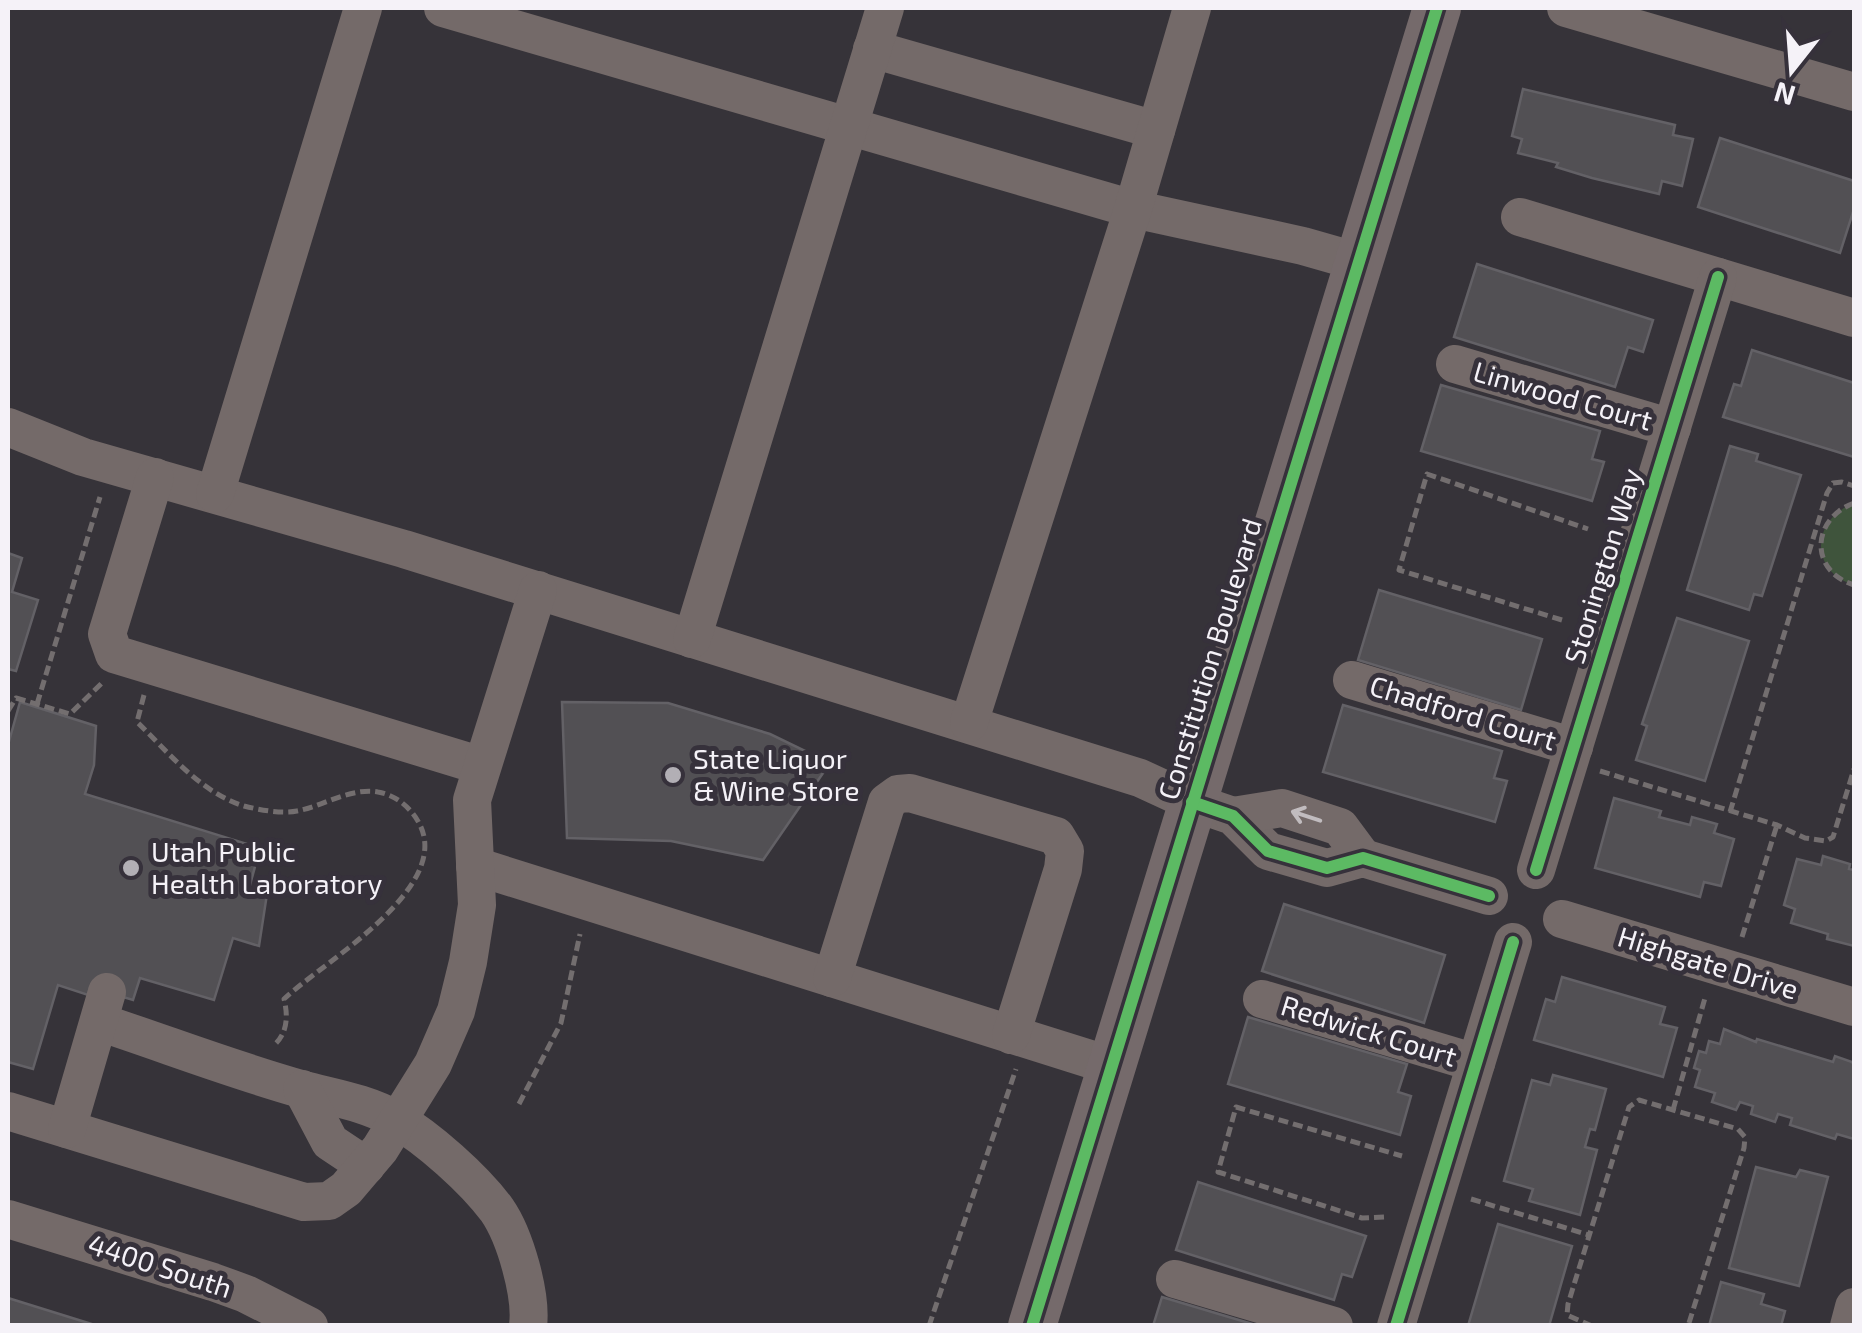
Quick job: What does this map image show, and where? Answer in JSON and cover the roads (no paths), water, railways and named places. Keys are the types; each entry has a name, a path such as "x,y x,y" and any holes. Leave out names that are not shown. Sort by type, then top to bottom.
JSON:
{"main road":[{"name":"Constitution Boulevard","path":"1032,1326 1112,1066 1213,809 1359,262 1437,8"}],"street":[{"path":"215,494 364,8"},
{"path":"443,8 1132,209 1359,262"},
{"path":"692,639 885,8"},
{"path":"970,723 1192,8"},
{"path":"1566,8 1610,14 1854,92"},
{"path":"872,49 1156,130"},
{"path":"1520,217 1854,318"},
{"name":"Stonington Way","path":"1536,870 1587,759 1672,428 1718,277"},
{"name":"Linwood Court","path":"1455,364 1672,428"},
{"path":"8,428 83,456 970,723 1140,778 1213,809 1282,808 1340,827 1362,858 1489,896"},
{"path":"155,476 108,634 114,654 482,766"},
{"path":"8,1110 304,1202 329,1201 346,1189 366,1166 433,1064 456,1011 476,904 472,800 538,590"},
{"name":"Chadford Court","path":"1352,680 1587,759"},
{"path":"832,978 887,802 898,794 910,793 1056,836 1065,851 1063,869 1014,1050"},
{"path":"475,866 832,978 1014,1050 1112,1066"},
{"path":"1536,870 1560,889 1562,918 1546,939 1530,945 1513,942 1492,924 1488,915 1489,896 1511,872 1536,870"},
{"name":"Highgate Drive","path":"1562,918 1854,1007"},
{"path":"1396,1326 1513,942"},
{"name":"Redwick Court","path":"1262,999 1476,1063"},
{"path":"68,1129 103,1007 254,1073 357,1101 398,1120 460,1170 498,1212 517,1255 530,1310 528,1326"},
{"path":"302,1089 330,1142 366,1166"},
{"name":"4400 South","path":"8,1219 213,1282 309,1326"},
{"path":"1175,1279 1334,1326"},
{"path":"1849,1326 1854,1307"}],"place":[{"name":"State Liquor & Wine Store","path":"673,775"},
{"name":"Utah Public Health Laboratory","path":"131,868"}]}
